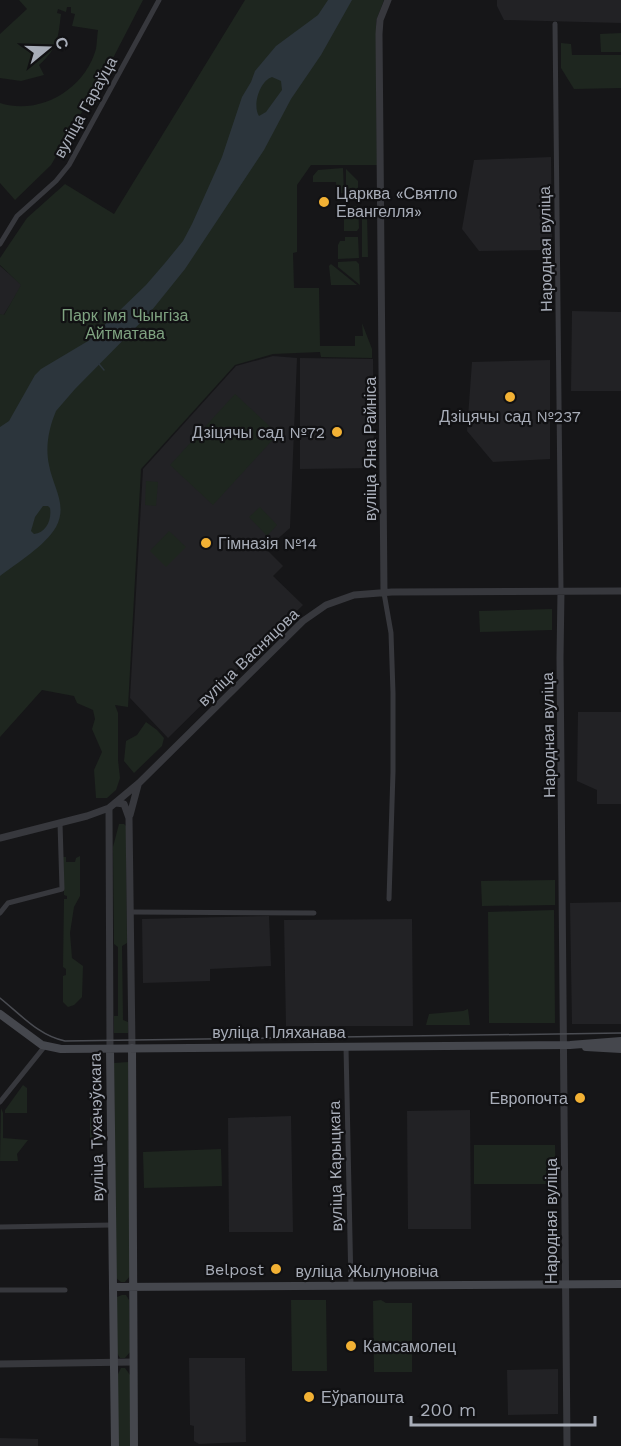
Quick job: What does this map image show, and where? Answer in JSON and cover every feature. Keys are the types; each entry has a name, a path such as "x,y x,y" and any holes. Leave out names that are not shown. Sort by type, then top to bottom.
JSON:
{"main road":[{"name":"вуліца Пляханава","path":"0,1014 33,1040 45,1046 61,1048 567,1045 621,1041"},
{"name":"вуліца Пляханава","path":"567,1045 621,1049"},
{"path":"132,1048 134,1446"},
{"name":"вуліца Тухачэўскага","path":"110,1049 115,1446"},
{"name":"вуліца Жылуновіча","path":"113,1287 621,1284"}],"street":[{"name":"вуліца Гараўца","path":"0,244 17,216 56,181 69,165 159,0"},
{"name":"вуліца Яна Райніса","path":"388,0 380,20 379,34 384,593 391,633 393,693 389,899"},
{"name":"Народная вуліца","path":"555,24 560,271 560,650 567,1045 565,1284 567,1446"},
{"name":"вуліца Васняцова","path":"0,838 96,814 109,808 139,783 303,621 326,605 345,597 384,593 621,591"},
{"path":"132,1048 129,818 139,783"},
{"path":"116,803 124,804 129,818"},
{"name":"вуліца Тухачэўскага","path":"109,808 110,1049"},
{"path":"0,913 8,903 62,889 60,823"},
{"path":"131,912 314,913"},
{"path":"1,1098 45,1046"},
{"name":"вуліца Карыцкага","path":"346,1047 351,1286"},
{"path":"0,1227 112,1225"},
{"path":"0,1290 65,1290"},
{"path":"0,1364 133,1362"}],"shaded area":[{"path":"328,0 352,0 321,55 291,99 264,150 185,269 148,315 56,411 47,451 60,504 59,519 45,541 0,576 0,427 9,421 35,375 41,369 88,341 146,285 183,241 222,157 242,97 255,71 276,46 318,15","holes":["272,77 281,81 282,90 266,112 259,116 256,106 258,94 264,83","43,506 50,508 49,521 42,531 34,534 31,531 35,517"]},
{"path":"497,0 621,0 621,23 504,20 497,6"},
{"path":"551,157 552,250 479,251 462,229 474,160"},
{"path":"0,266 22,285 3,316 0,314"},
{"path":"572,311 621,312 621,391 571,391"},
{"name":"Гімназія №14","path":"273,356 297,358 290,528 266,549 283,566 273,576 303,605 168,738 130,698 143,469 236,366"},
{"name":"Дзіцячы сад №72","path":"300,358 373,359 374,468 300,469"},
{"name":"Дзіцячы сад №237","path":"550,360 550,459 493,462 467,431 472,362"},
{"path":"578,712 621,712 621,804 597,804 597,790 577,781"},
{"path":"621,902 621,1024 572,1024 570,903"},
{"path":"269,916 271,966 210,969 210,981 143,983 142,919"},
{"path":"412,919 413,1026 286,1026 284,920"},
{"path":"470,1110 471,1229 408,1229 407,1111"},
{"path":"291,1116 293,1232 229,1232 228,1118"},
{"path":"189,1358 245,1358 246,1442 199,1444 194,1441 194,1426 190,1425"},
{"path":"558,1369 558,1414 508,1415 507,1370"},
{"path":"0,1438 38,1439 38,1446 0,1446"}],"green space":[{"path":"19,0 143,0 111,62 51,165 15,200 0,183 0,103 30,106 59,96 82,76 90,63 96,49 98,30 72,26 75,14 71,13 71,7 67,7 66,12 58,9 57,13 61,14 54,48 39,65 44,75 21,81 0,78 0,34 27,9"},
{"name":"Парк імя Чынгіза Айтматава","path":"245,0 384,0 376,21 377,165 311,165 297,185 297,252 293,253 294,288 319,288 320,346 355,346 355,336 363,336 362,323 372,349 372,358 321,357 320,352 273,354 235,365 141,469 128,707 115,705 118,713 120,778 116,790 107,798 96,798 94,770 102,752 92,729 95,719 93,710 77,703 74,696 42,690 0,737 0,314 4,315 21,285 0,265 0,258 27,218 65,184 114,214"},
{"path":"621,33 621,52 601,52 600,34"},
{"path":"561,43 571,44 572,55 621,55 621,88 574,89 561,68"},
{"path":"343,168 344,193 337,193 336,182 313,182 313,176 318,170"},
{"path":"346,169 358,181 358,196 346,193"},
{"path":"353,206 358,206 359,228 357,231 344,231 344,210 346,208 347,212 353,212"},
{"path":"362,214 367,214 368,257 362,257"},
{"path":"345,237 358,237 359,258 338,259 338,245 340,241 345,241"},
{"path":"356,261 359,264 360,285 338,267 338,262"},
{"path":"331,264 357,285 331,285 329,266"},
{"path":"235,394 278,434 213,505 170,465"},
{"path":"146,481 158,482 156,506 145,505"},
{"path":"260,507 277,525 267,536 249,517"},
{"path":"169,531 186,547 166,567 150,551"},
{"path":"552,609 552,630 480,632 479,611"},
{"path":"146,722 164,738 162,746 134,773 124,761 126,741 137,735"},
{"path":"119,824 126,826 127,943 122,946 123,1020 128,1022 128,1033 114,1033 114,1016 118,1016 118,947 114,944 113,847"},
{"path":"80,856 80,896 74,907 70,933 72,958 83,966 82,997 74,1005 68,1007 63,1002 63,976 66,975 66,969 63,967 64,899 67,899 67,896 64,895 63,857 66,857 66,862 75,862"},
{"path":"555,880 555,905 482,906 481,881"},
{"path":"554,910 555,1023 489,1023 488,912"},
{"path":"468,1009 470,1025 426,1025 429,1014"},
{"path":"128,1062 130,1276 125,1282 121,1282 116,1278 114,1063"},
{"path":"23,1085 27,1088 27,1113 5,1113 5,1110"},
{"path":"1,1108 3,1138 28,1140 17,1154 18,1161 0,1161"},
{"path":"92,1116 100,1127 101,1147 90,1147 90,1118"},
{"path":"474,1145 555,1145 556,1184 474,1184"},
{"path":"221,1149 222,1186 144,1188 143,1152"},
{"path":"126,1295 129,1300 130,1352 125,1358 120,1358 117,1353 116,1301 117,1297"},
{"path":"291,1300 326,1300 327,1371 292,1371"},
{"path":"381,1300 386,1303 412,1303 412,1372 374,1372 373,1301"},
{"path":"121,1368 125,1368 130,1375 130,1446 117,1446 117,1376"}],"waterway":[{"path":"99,364 104,370"}],"tram line":[{"path":"0,998 38,1029 65,1041 621,1033"}],"place":[{"name":"Царква «Святло Евангелля»","path":"324,202"},
{"name":"Дзіцячы сад №237","path":"510,397"},
{"name":"Дзіцячы сад №72","path":"337,432"},
{"name":"Гімназія №14","path":"206,543"},
{"name":"Европочта","path":"580,1098"},
{"name":"Belpost","path":"276,1269"},
{"name":"Камсамолец","path":"351,1346"},
{"name":"Еўрапошта","path":"309,1397"}]}
